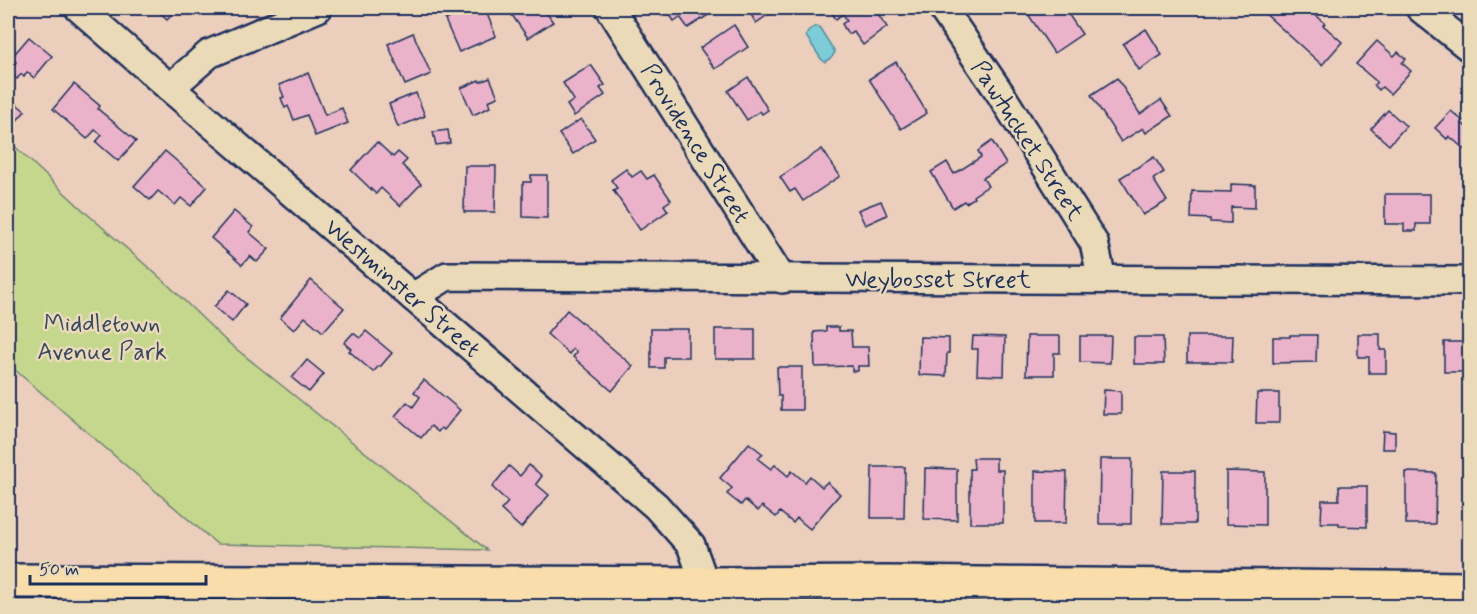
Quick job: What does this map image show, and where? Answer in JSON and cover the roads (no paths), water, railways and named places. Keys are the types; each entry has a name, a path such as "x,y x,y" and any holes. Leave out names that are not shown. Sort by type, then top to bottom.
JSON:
{"main road":[{"path":"8,581 246,594 705,584 888,595 1470,589"}],"street":[{"name":"Westminster Street","path":"79,8 656,506 691,545 705,584"},
{"path":"170,88 209,54 318,8"},
{"name":"Providence Street","path":"610,8 782,279"},
{"name":"Pawtucket Street","path":"942,8 1000,93 1094,243 1102,279"},
{"path":"1420,8 1470,48"},
{"name":"Weybosset Street","path":"413,297 447,276 1470,281"}],"water":[{"path":"816,26 819,27 835,52 825,62 806,36 809,30"}],"park label":[{"name":"Middletown Avenue Park","path":"102,337"}]}
